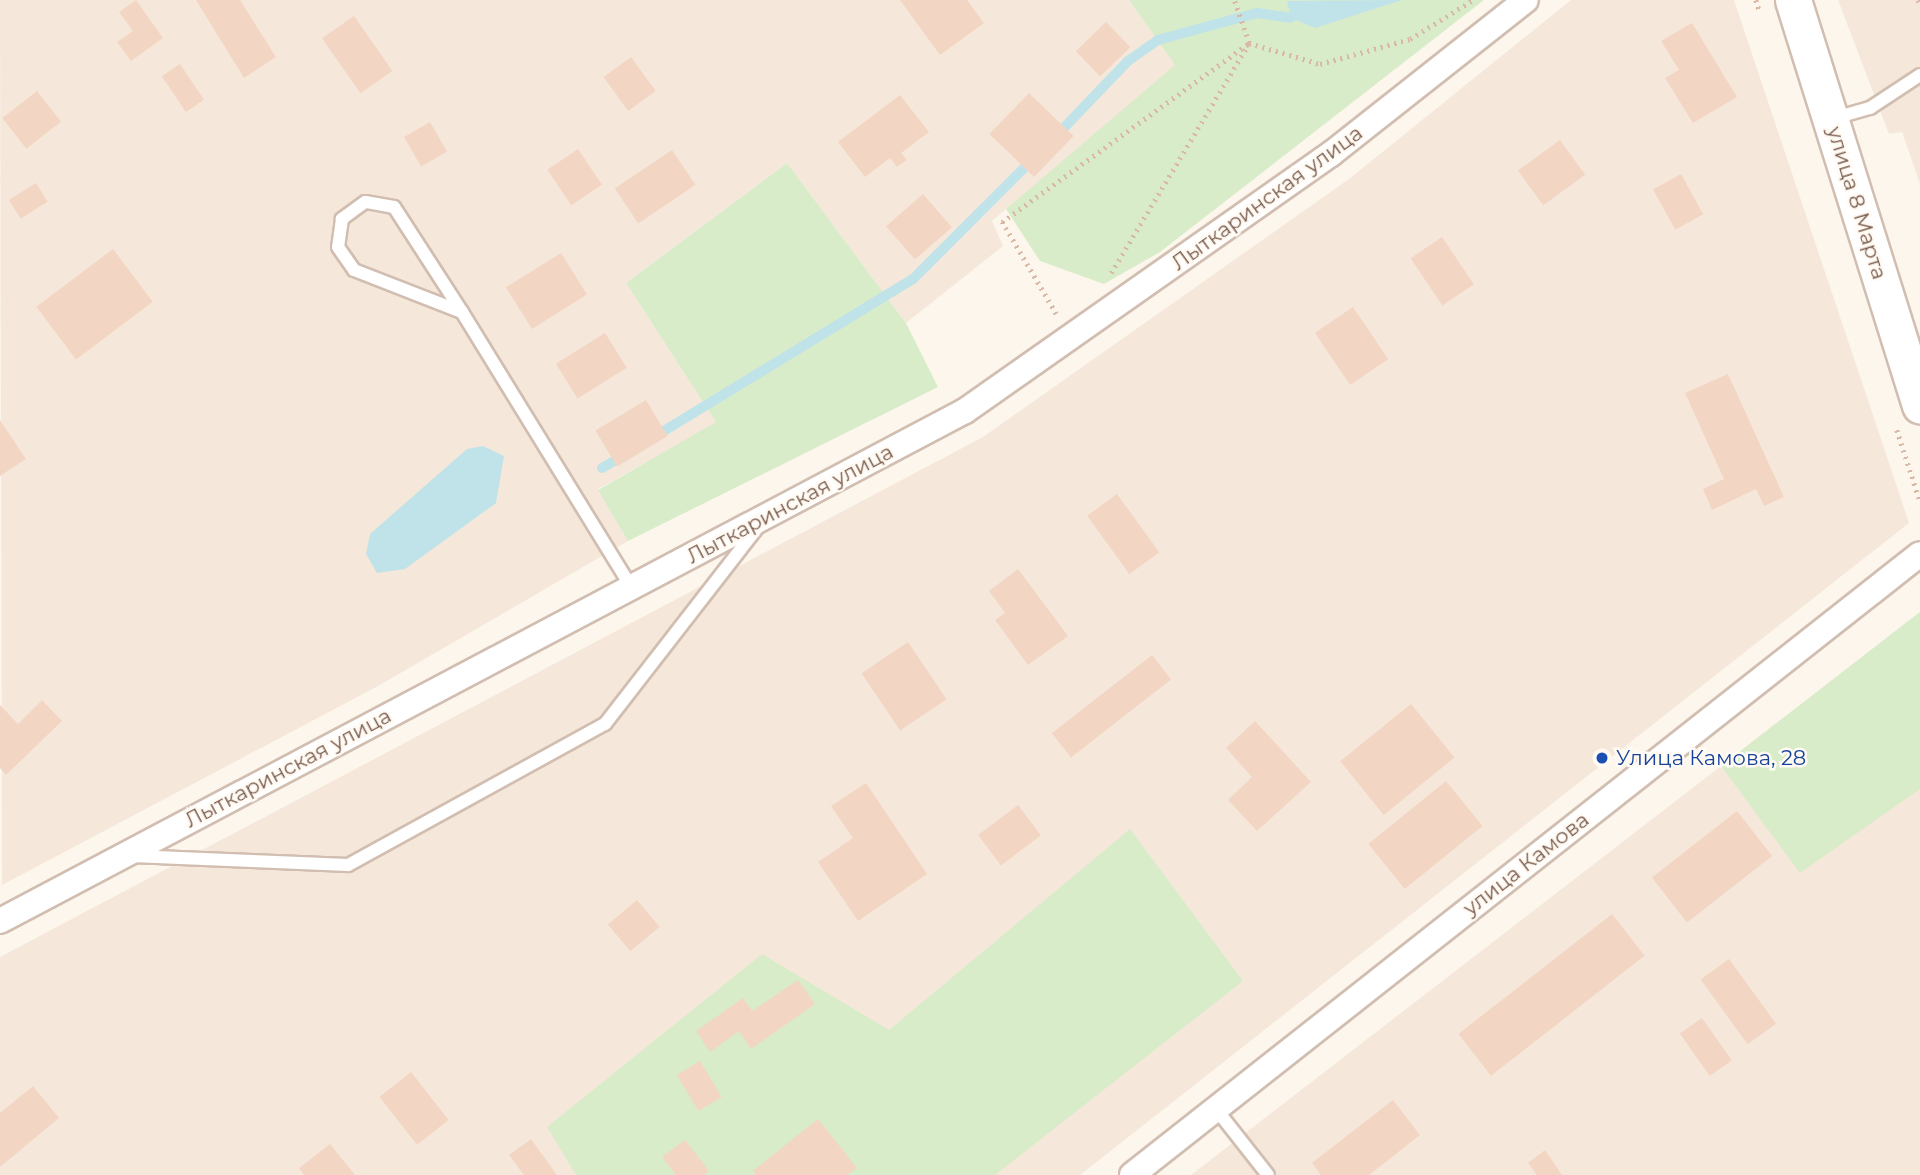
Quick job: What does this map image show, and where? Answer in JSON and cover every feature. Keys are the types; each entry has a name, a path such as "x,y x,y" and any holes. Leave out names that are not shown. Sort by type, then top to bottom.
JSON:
{"street":[{"name":"Лыткаринская улица","path":"0,921 965,411 1331,154 1526,0"},
{"name":"улица 8 Марта","path":"1793,0 1920,406"},
{"name":"улица Камова","path":"1132,1175 1920,554"}],"lane":[{"path":"1830,119 1870,108 1920,75"},
{"path":"462,312 354,270 338,247 342,219 365,202 394,207 462,312 631,587"},
{"path":"121,856 348,865 604,724 766,517"},
{"path":"1216,1109 1268,1175"}],"path":[{"path":"1234,0 1249,43"},
{"path":"1249,43 1320,64 1410,39 1473,0"},
{"path":"1104,284 1249,43"},
{"path":"1071,339 1002,222 1249,43"}],"shaded area":[{"path":"0,0 1129,0 1176,65 992,221 1003,246 906,323 787,163 626,283 717,423 598,489 628,541 378,686 2,885"},
{"path":"1571,0 1734,0 1909,523 1080,1175 0,1175 0,957 983,437 1349,179"},
{"path":"1838,0 1920,0 1920,184 1902,132 1889,134"},
{"path":"1920,612 1920,1175 1191,1175 1721,766"}],"green space":[{"path":"1129,0 1484,0 1160,252 1104,284 1040,261 1006,209 1175,65"},
{"path":"787,163 906,323 938,387 628,541 598,490 716,422 626,283"},
{"path":"1920,612 1920,789 1800,873 1721,766"},
{"path":"1130,829 1243,981 995,1175 576,1175 547,1127 762,954 889,1030"}],"water":[{"path":"1402,0 1315,28 1291,18 1287,1"},
{"path":"483,446 504,456 496,503 405,569 377,573 366,554 370,534 467,449"}],"building":[{"path":"136,0 163,38 131,61 117,42 133,31 119,12"},
{"path":"196,0 240,0 276,57 244,78"},
{"path":"900,0 967,0 984,23 940,55"},
{"path":"354,16 392,71 360,93 322,38"},
{"path":"1106,22 1130,47 1100,76 1076,51"},
{"path":"1692,23 1737,97 1693,123 1665,78 1679,70 1661,41"},
{"path":"631,57 656,91 628,111 603,77"},
{"path":"180,64 204,100 186,112 162,76"},
{"path":"37,91 61,122 26,149 2,118"},
{"path":"1029,93 1074,136 1034,177 989,134"},
{"path":"900,95 929,132 901,153 907,160 897,167 890,158 865,177 838,142"},
{"path":"430,122 447,151 421,166 404,137"},
{"path":"1560,140 1585,175 1543,205 1518,171"},
{"path":"578,149 602,185 571,205 547,170"},
{"path":"672,150 695,185 638,223 615,189"},
{"path":"1681,174 1703,214 1675,230 1653,190"},
{"path":"36,183 48,202 21,219 9,200"},
{"path":"923,194 952,227 915,259 886,226"},
{"path":"1442,237 1474,284 1442,306 1410,258"},
{"path":"113,249 153,302 76,359 36,307"},
{"path":"561,253 587,295 532,329 506,287"},
{"path":"1353,307 1388,359 1350,385 1315,333"},
{"path":"605,333 627,368 578,399 556,364"},
{"path":"1728,374 1784,497 1764,506 1756,489 1712,510 1703,489 1724,479 1685,393"},
{"path":"646,400 668,436 617,466 595,430"},
{"path":"0,420 26,459 0,476"},
{"path":"1117,494 1159,552 1129,574 1087,516"},
{"path":"1018,569 1068,636 1028,665 995,620 1005,613 989,591"},
{"path":"908,642 947,699 900,731 862,673"},
{"path":"1152,655 1171,679 1071,758 1052,733"},
{"path":"42,700 62,721 6,775 0,768 0,705 18,724"},
{"path":"1411,704 1454,758 1384,815 1340,761"},
{"path":"1255,721 1311,782 1257,831 1228,800 1252,777 1226,748"},
{"path":"1446,781 1483,826 1405,889 1368,844"},
{"path":"866,783 927,874 858,921 818,862 853,838 831,806"},
{"path":"1018,805 1041,835 1001,865 978,835"},
{"path":"1737,811 1772,856 1687,922 1652,877"},
{"path":"637,900 659,927 630,951 608,924"},
{"path":"1612,914 1645,956 1491,1076 1458,1034"},
{"path":"1729,959 1776,1024 1748,1044 1701,980"},
{"path":"798,980 815,1004 751,1049 739,1031 710,1052 696,1031 743,998 752,1011"},
{"path":"1702,1018 1732,1061 1710,1076 1680,1033"},
{"path":"700,1061 722,1097 698,1111 677,1075"},
{"path":"411,1072 449,1120 417,1145 379,1097"},
{"path":"33,1086 59,1118 0,1167 0,1113"},
{"path":"1393,1100 1420,1135 1369,1175 1321,1175 1312,1163"},
{"path":"818,1119 857,1168 847,1175 756,1175 753,1171"},
{"path":"531,1139 557,1175 524,1175 509,1155"},
{"path":"685,1140 709,1171 704,1175 676,1175 662,1157"},
{"path":"330,1144 355,1175 304,1175 299,1168"},
{"path":"1545,1150 1562,1175 1537,1175 1528,1163"}],"waterway":[{"path":"1057,135 1128,61 1158,40 1257,13 1291,18"},
{"path":"654,437 913,279 1032,160"},
{"path":"602,468 626,454"}],"place":[{"name":"Улица Камова, 28","path":"1602,758"}]}
